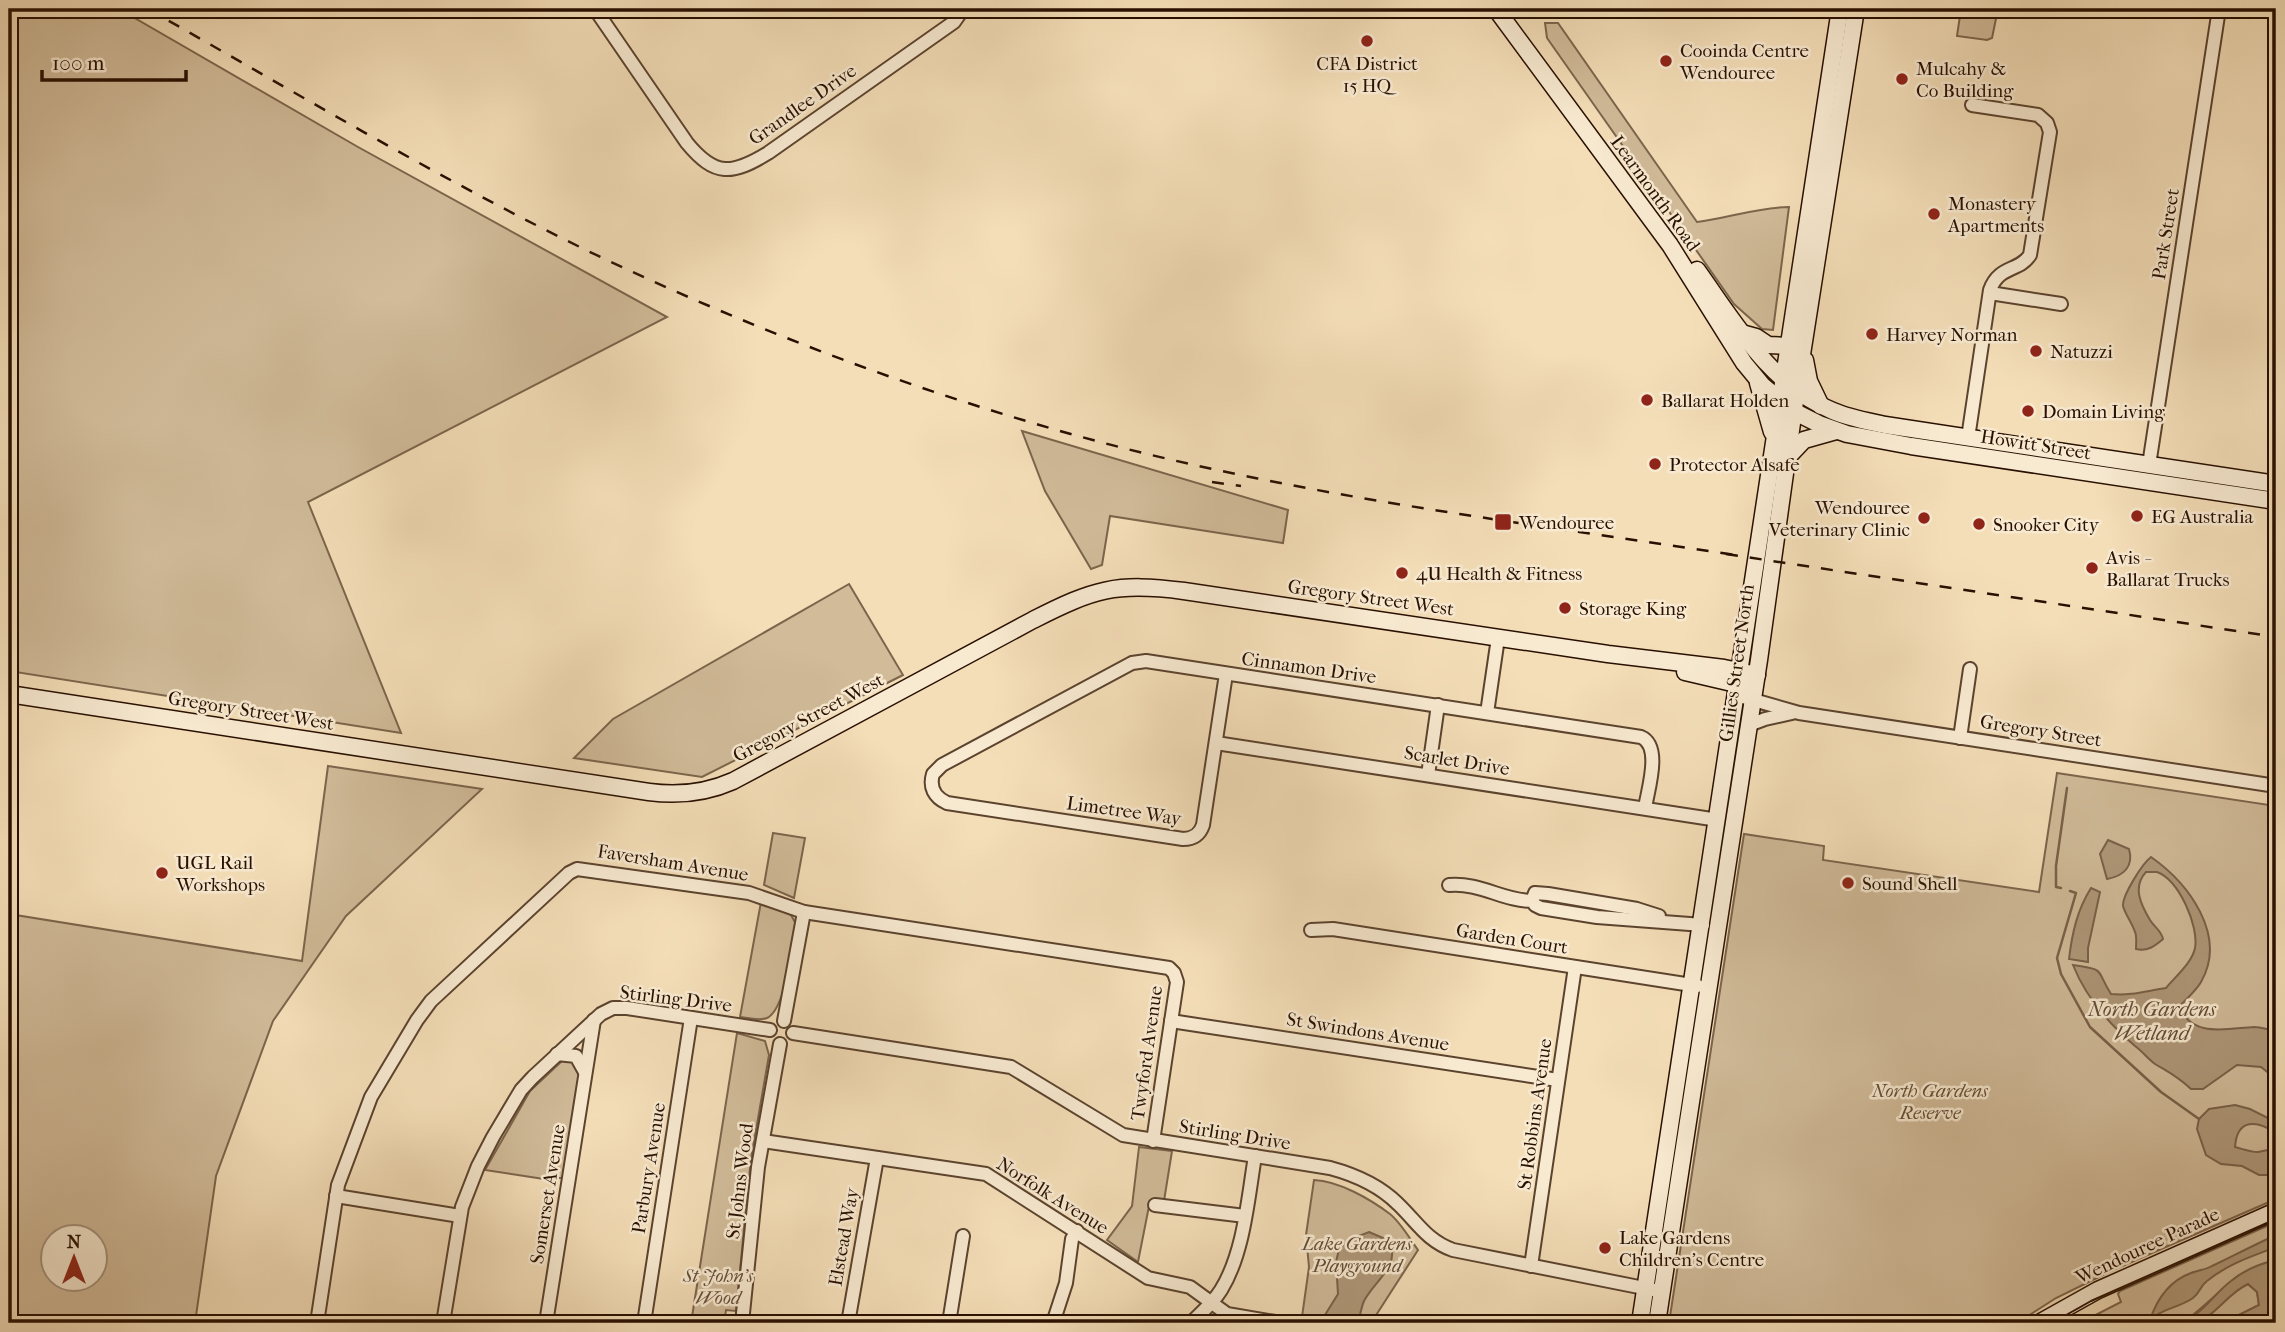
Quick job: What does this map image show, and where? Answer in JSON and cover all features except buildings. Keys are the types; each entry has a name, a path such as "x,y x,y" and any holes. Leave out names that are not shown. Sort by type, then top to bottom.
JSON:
{"main road":[{"name":"Learmonth Road","path":"1496,9 1520,34 1606,153 1671,247 1730,343 1758,381 1787,406"},
{"name":"Learmonth Road","path":"1507,9 1520,34"},
{"name":"Gillies Street North","path":"1796,348 1840,9"},
{"name":"Gillies Street North","path":"1657,1323 1654,1290 1700,986 1755,687 1786,459 1790,386 1856,9"},
{"name":"Learmonth Road","path":"1606,153 1742,333 1790,386"},
{"path":"1742,333 1756,337 1768,345 1796,348 1821,406"},
{"path":"1758,381 1775,440"},
{"name":"Howitt Street","path":"1790,386 1821,406 1847,416 1966,446"},
{"name":"Gillies Street North","path":"1700,986 1703,925 1720,802 1775,440 1787,406"},
{"name":"Howitt Street","path":"1787,406 1836,431 1966,446 2102,467 2276,501"},
{"path":"1786,459 1804,440 1836,431"},
{"name":"Howitt Street","path":"2102,467 2149,465 2276,484"},
{"name":"Gregory Street West","path":"9,694 649,792 677,794 708,790 733,781 1042,615 1071,601 1109,589 1156,587 1608,654 1755,687"},
{"name":"Wendouree Parade","path":"2039,1323 2098,1290 2276,1212"},
{"name":"Gillies Street North","path":"1640,1323 1654,1290"}],"street":[{"name":"Grandlee Drive","path":"595,9 700,159 710,166 728,169 751,163 768,152 954,22 963,9"},
{"name":"Park Street","path":"2149,465 2219,9"},
{"path":"1966,446 1990,293 1998,275 2007,268 2024,262 2030,255 2050,131 2047,122 2040,115 1972,105"},
{"path":"1990,293 2061,304"},
{"path":"1487,713 1498,638"},
{"name":"Cinnamon Drive","path":"932,786 933,774 942,765 1132,663 1146,661 1646,738 1652,745 1653,752 1645,808"},
{"path":"1960,737 1970,670"},
{"name":"Limetree Way","path":"932,786 938,798 947,803 1187,839 1196,835 1202,827 1226,674"},
{"name":"Gregory Street","path":"1755,687 1799,713"},
{"path":"1428,775 1438,705"},
{"name":"Gregory Street","path":"1749,725 1778,715 1799,713 2276,786"},
{"name":"Scarlet Drive","path":"1216,743 1718,820"},
{"path":"1693,815 1705,814 1720,802"},
{"name":"Faversham Avenue","path":"317,1323 340,1176 369,1102 426,1007 571,872 588,869 749,893 804,912 1161,966 1174,971"},
{"path":"1449,886 1471,886 1532,901 1536,906 1591,916 1703,925"},
{"path":"1532,901 1535,893 1548,894 1637,909 1683,922"},
{"path":"1546,908 1548,894"},
{"path":"1591,916 1594,901"},
{"path":"784,1021 804,912"},
{"name":"Garden Court","path":"1311,930 1333,929 1700,986"},
{"name":"St Robbins Avenue","path":"1531,1266 1576,968"},
{"name":"Twyford Avenue","path":"1153,1141 1177,982 1174,971"},
{"name":"Stirling Drive","path":"443,1323 460,1216 478,1166 526,1084 594,1020 615,1007 770,1030"},
{"name":"Parbury Avenue","path":"644,1323 691,1018"},
{"name":"Somerset Avenue","path":"546,1323 594,1020"},
{"path":"784,1021 790,1024 793,1033 788,1042 780,1044 771,1038 770,1030 774,1024 784,1021"},
{"name":"St Swindons Avenue","path":"1171,1021 1559,1080"},
{"name":"Stirling Drive","path":"793,1033 1011,1067 1126,1136 1330,1168 1354,1175 1390,1196 1423,1233 1438,1244 1453,1250 1654,1290"},
{"name":"St Johns Wood","path":"742,1323 763,1140 780,1044"},
{"path":"557,1054 578,1057 585,1072"},
{"name":"Norfolk Avenue","path":"763,1140 986,1174 1144,1276 1191,1287 1227,1314 1282,1323"},
{"path":"1191,1323 1211,1303 1228,1276 1245,1216 1255,1156"},
{"name":"Elstead Way","path":"848,1323 877,1158"},
{"path":"336,1196 460,1216"},
{"path":"1155,1205 1245,1216"},
{"path":"1053,1323 1066,1283 1072,1239 1077,1231"},
{"path":"949,1323 963,1236"}],"green space":[{"path":"9,9 119,9 358,147 667,317 308,502 401,733 9,671"},
{"path":"1961,9 1998,9 1992,38 1987,40 1957,36"},
{"path":"1545,23 1558,23 1697,222 1789,207 1773,330 1762,329 1734,304 1547,38"},
{"path":"1022,431 1288,510 1283,543 1110,516 1102,565 1091,569 1045,491"},
{"path":"849,584 903,675 702,777 574,758 613,719"},
{"path":"328,766 482,789 346,916 273,1021 216,1176 195,1323 9,1323 9,914 302,961"},
{"name":"North Gardens Reserve","path":"2057,773 2276,806 2276,1199 2113,1270 2056,1298 2017,1323 1669,1323 1744,834 1824,846 1823,860 2039,892"},
{"path":"773,833 805,838 794,898 764,885"},
{"path":"761,902 791,915 796,924 788,975 779,1002 767,1018 757,1019 740,1017"},
{"name":"St John's Wood","path":"737,1033 765,1041 769,1055 751,1159 736,1311 726,1310 724,1323 691,1323"},
{"path":"570,1058 580,1071 563,1178 557,1178 557,1181 485,1170 530,1091 563,1060"},
{"path":"1139,1147 1172,1151 1164,1201 1150,1201 1138,1262 1107,1240 1132,1206"},
{"name":"Lake Gardens Playground","path":"1314,1180 1344,1187 1382,1208 1398,1222 1418,1250 1371,1323 1282,1323 1284,1315 1302,1317 1309,1267 1306,1235"},
{"path":"2276,1222 2276,1260 2262,1264 2237,1278 2182,1323 2080,1323 2121,1302 2118,1294 2120,1291"},
{"path":"2248,1284 2257,1292 2259,1305 2223,1323 2196,1323 2234,1292"}],"water":[{"path":"2108,840 2129,849 2130,860 2123,873 2107,879 2100,854"},
{"name":"North Gardens Wetland","path":"2151,857 2178,881 2190,896 2207,929 2210,946 2208,964 2199,985 2180,1006 2185,1016 2192,1023 2212,1029 2254,1027 2276,1031 2276,1079 2261,1067 2237,1065 2203,1089 2191,1089 2152,1062 2125,1037 2107,1019 2084,988 2073,965 2099,972 2111,994 2132,994 2166,988 2193,954 2195,939 2191,916 2173,884 2157,872 2146,872 2139,884 2139,896 2163,939 2147,949 2136,949 2136,934 2123,906 2133,880"},
{"path":"2091,888 2100,892 2088,948 2088,962 2069,959 2076,922"},
{"path":"2235,1105 2276,1122 2276,1133 2255,1124 2244,1126 2235,1147 2255,1152 2276,1152 2276,1175 2259,1175 2242,1166 2221,1164 2206,1155 2197,1129 2199,1119 2209,1109"},
{"path":"1369,1232 1390,1241 1392,1258 1389,1266 1364,1301 1358,1323 1320,1323 1338,1294 1336,1262 1339,1249 1348,1240"},
{"path":"2276,1235 2276,1246 2222,1271 2205,1283 2193,1298 2150,1320 2160,1298 2183,1276 2209,1267"},
{"path":"2276,1260 2270,1297 2276,1301 2276,1323 2223,1323 2259,1305 2257,1292 2248,1284 2204,1320 2194,1324 2173,1323 2182,1322 2197,1313 2241,1274"}],"waterway":[{"path":"2061,888 2056,887 2056,866 2067,788"},
{"path":"2070,891 2076,893 2057,958 2061,974 2090,1027 2161,1092 2199,1119"}],"tram line":[{"path":"2052,1323 2091,1301 2276,1219"}],"railway":[{"path":"148,9 421,164 588,251 752,324 919,387 1033,423 1206,468 1470,516 1735,555"},
{"path":"1212,482 1241,486"},
{"path":"1726,554 2276,637"}],"place":[{"name":"CFA District 15 HQ","path":"1367,41"},
{"name":"Cooinda Centre Wendouree","path":"1666,61"},
{"name":"Mulcahy & Co Building","path":"1902,79"},
{"name":"Monastery Apartments","path":"1934,214"},
{"name":"Harvey Norman","path":"1872,334"},
{"name":"Natuzzi","path":"2036,351"},
{"name":"Ballarat Holden","path":"1647,400"},
{"name":"Domain Living","path":"2028,411"},
{"name":"Protector Alsafe","path":"1655,464"},
{"name":"EG Australia","path":"2137,516"},
{"name":"Wendouree Veterinary Clinic","path":"1924,518"},
{"name":"Wendouree","path":"1503,522"},
{"name":"Snooker City","path":"1979,524"},
{"name":"Avis - Ballarat Trucks","path":"2092,568"},
{"name":"4U Health & Fitness","path":"1402,573"},
{"name":"Storage King","path":"1565,608"},
{"name":"UGL Rail Workshops","path":"162,873"},
{"name":"Sound Shell","path":"1848,883"},
{"name":"Lake Gardens Children's Centre","path":"1605,1248"}]}
